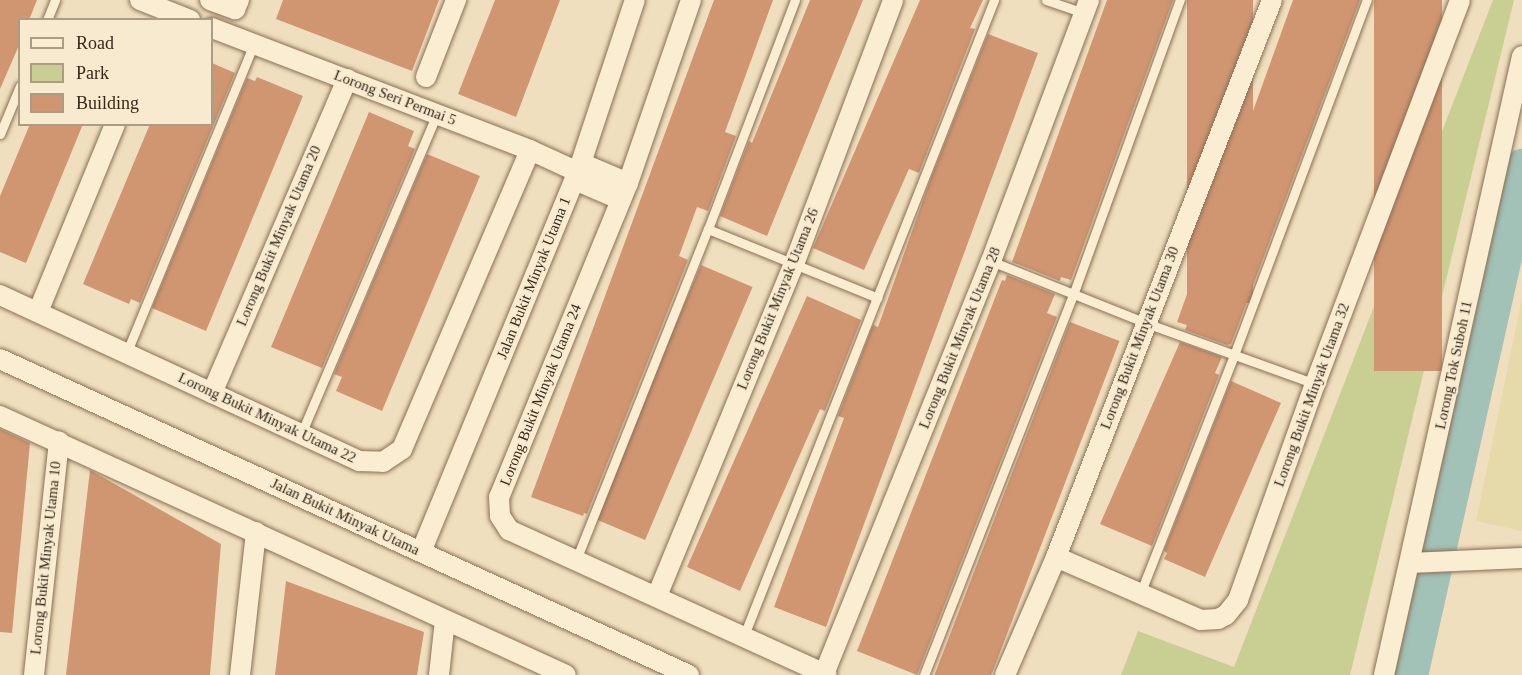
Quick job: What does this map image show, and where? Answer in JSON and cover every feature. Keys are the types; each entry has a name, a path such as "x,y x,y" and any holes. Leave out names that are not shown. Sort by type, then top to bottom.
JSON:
{"street":[{"path":"140,0 160,14 179,18"},
{"path":"210,0 235,9 239,0"},
{"path":"426,77 456,0"},
{"name":"Jalan Bukit Minyak Utama 1","path":"421,552 578,172 635,0"},
{"name":"Lorong Bukit Minyak Utama 24","path":"691,0 625,191 499,497 500,516 509,530 826,674"},
{"name":"Lorong Bukit Minyak Utama 26","path":"657,596 794,264 893,0"},
{"name":"Lorong Bukit Minyak Utama 30","path":"1005,675 1056,557 1272,0"},
{"name":"Lorong Bukit Minyak Utama 32","path":"1056,557 1201,620 1218,619 1226,615 1238,600 1316,384 1460,0"},
{"name":"Lorong Bukit Minyak Utama 28","path":"826,674 991,261 1086,6"},
{"name":"Lorong Seri Permai 5","path":"213,28 530,150 625,191"},
{"name":"Lorong Tok Suboh 11","path":"1384,675 1417,563 1522,56"},
{"name":"Lorong Bukit Minyak Utama 20","path":"212,393 347,79"},
{"path":"38,312 114,126"},
{"name":"Lorong Bukit Minyak Utama 22","path":"0,295 359,461 370,464 383,462 402,449 530,150"},
{"name":"Jalan Bukit Minyak Utama","path":"0,359 689,675"},
{"path":"0,416 59,441 566,675"},
{"name":"Lorong Bukit Minyak Utama 10","path":"34,675 59,441"},
{"path":"240,675 256,532"},
{"path":"1417,563 1522,558"},
{"path":"439,675 445,620"}],"lane":[{"path":"48,18 55,0"},
{"path":"576,560 708,229 795,0"},
{"path":"743,638 994,0"},
{"path":"1046,0 1086,6"},
{"path":"924,675 1073,295 1180,0"},
{"path":"1140,594 1234,355 1367,0"},
{"path":"126,354 254,44"},
{"path":"0,134 18,91"},
{"path":"301,434 437,114"},
{"path":"708,229 878,298"},
{"path":"991,261 1146,323 1316,384"}],"shaded area":[{"path":"1522,298 1522,531 1476,521"}],"green space":[{"path":"1493,0 1514,0 1350,675 1121,675 1138,631 1234,667"}],"building":[{"path":"0,0 37,0 30,18 18,18 18,48 0,89"},
{"path":"283,0 439,0 412,71 276,19"},
{"path":"495,0 560,0 516,117 458,94"},
{"path":"714,0 773,0 725,132 736,136 708,211 697,207 679,256 688,260 587,514 584,513 583,516 531,497"},
{"path":"810,0 863,0 767,236 720,216 749,141 752,143"},
{"path":"920,0 983,0 970,28 975,29 919,173 909,169 864,270 813,248"},
{"path":"1107,0 1173,0 1071,280 1061,277 1060,281 1012,262"},
{"path":"1187,0 1253,0 1253,303 1187,303"},
{"path":"1293,0 1360,0 1231,344 1227,345 1185,330 1187,325 1177,322"},
{"path":"1374,0 1442,0 1442,371 1374,371"},
{"path":"988,34 1038,53 826,627 774,607 844,418 838,416 873,325 878,327 931,178"},
{"path":"213,63 235,73 140,303 131,299 129,304 83,284 149,126 213,126"},
{"path":"257,77 303,96 206,331 152,308 247,78 255,81"},
{"path":"369,112 414,131 408,146 415,149 322,368 271,347"},
{"path":"29,126 82,126 26,263 0,252 0,196"},
{"path":"427,154 480,176 382,411 336,391 342,377 334,374"},
{"path":"701,265 753,287 645,540 594,518"},
{"path":"1007,275 1055,294 1047,313 1057,317 917,675 857,651 1002,280 1005,281"},
{"path":"807,296 861,320 825,411 820,409 740,591 687,567"},
{"path":"1070,322 1119,341 991,675 934,675"},
{"path":"1180,342 1222,357 1215,373 1219,375 1152,546 1100,524"},
{"path":"1231,381 1281,403 1205,577 1164,559 1167,553 1164,551"},
{"path":"0,429 30,443 12,633 0,632"},
{"path":"90,470 221,544 210,675 66,675"},
{"path":"286,581 424,632 417,675 275,675"}],"waterway":[{"path":"1408,675 1522,168"}]}
